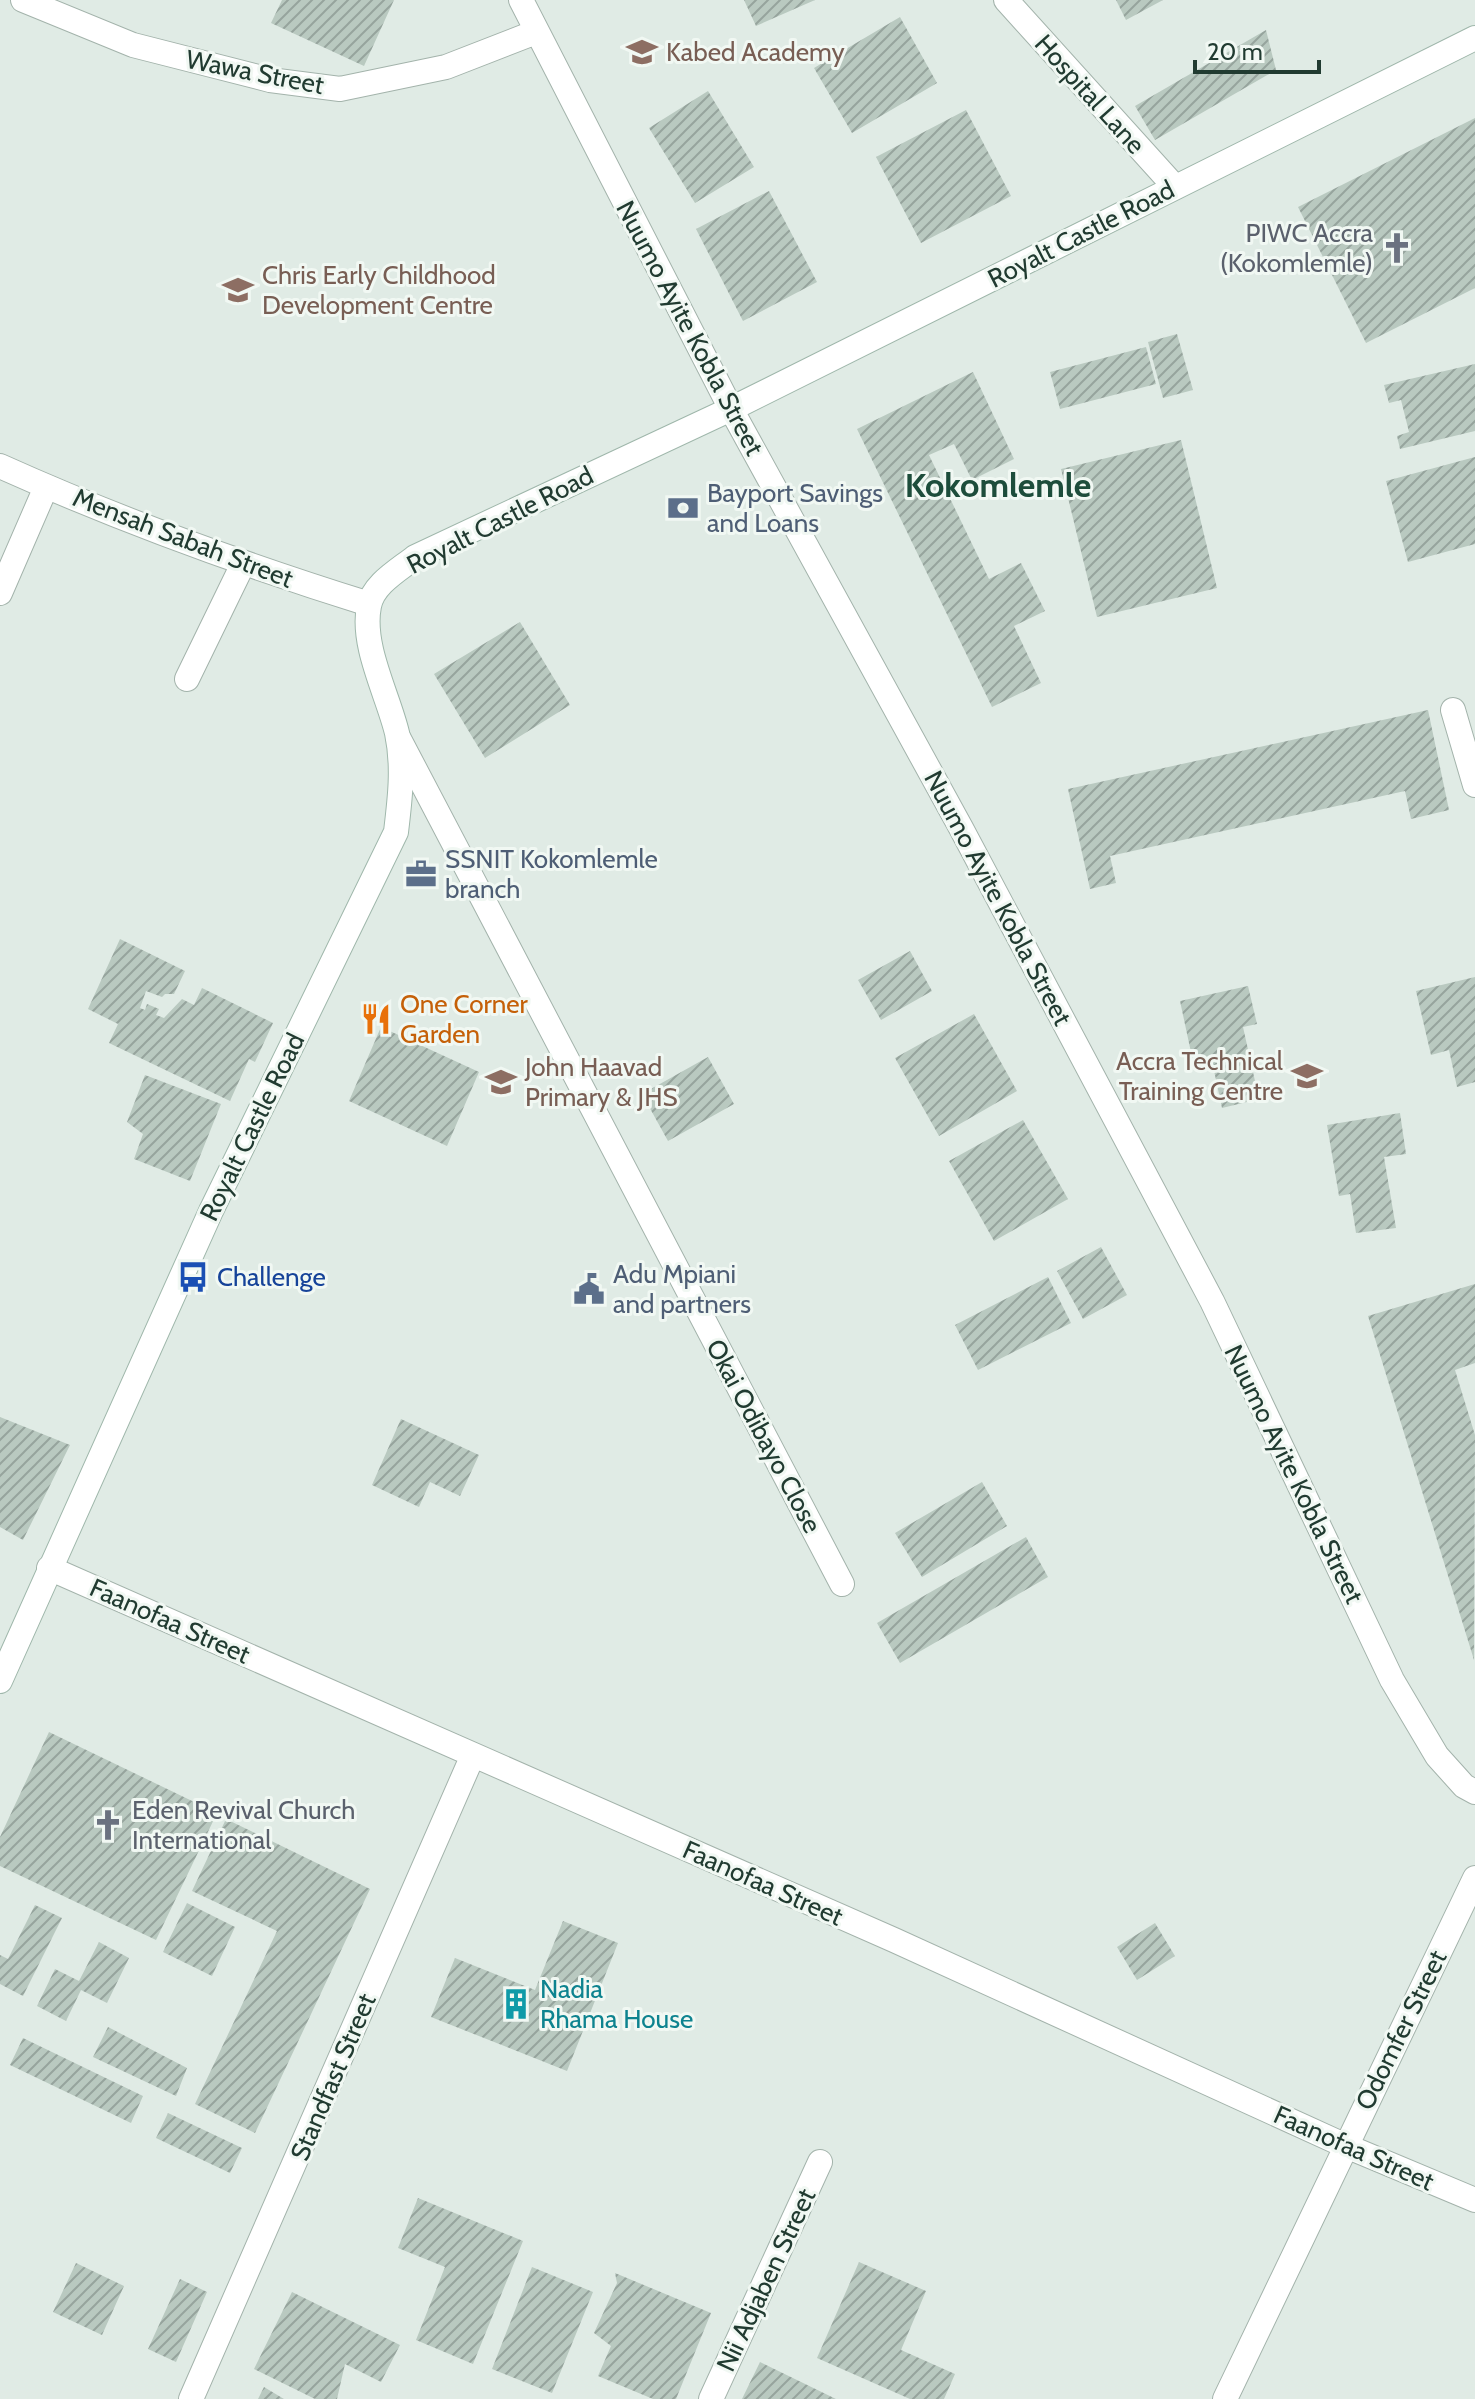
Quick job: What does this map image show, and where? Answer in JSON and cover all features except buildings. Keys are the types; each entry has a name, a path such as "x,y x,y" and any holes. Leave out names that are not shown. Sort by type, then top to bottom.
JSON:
{"street":[{"name":"Wawa Street","path":"23,0 133,45 270,80 340,89 446,67 536,32"},
{"name":"Nuumo Ayite Kobla Street","path":"521,0 731,409 961,828 1212,1301 1392,1680 1437,1756 1464,1786 1475,1792"},
{"name":"Hospital Lane","path":"1006,0 1175,187"},
{"name":"Royalt Castle Road","path":"0,1681 211,1211 396,832 402,789 397,734 368,628 369,604 377,587 415,557 731,409 1475,38"},
{"name":"Mensah Sabah Street","path":"0,466 243,564 369,604"},
{"path":"0,593 46,487"},
{"path":"187,679 243,564"},
{"path":"1453,710 1475,785"},
{"name":"Okai Odibayo Close","path":"397,734 842,1584"},
{"name":"Faanofaa Street","path":"49,1568 894,1940 1346,2146 1475,2200"},
{"name":"Standfast Street","path":"191,2399 473,1755"},
{"name":"Odomfer Street","path":"1225,2399 1475,1878"},
{"name":"Nii Adjaben Street","path":"711,2399 820,2162"}],"place":[{"name":"Kabed Academy","path":"642,52"},
{"name":"PIWC Accra (Kokomlemle)","path":"1397,248"},
{"name":"Chris Early Childhood Development Centre","path":"238,290"},
{"name":"Bayport Savings and Loans","path":"683,508"},
{"name":"SSNIT Kokomlemle branch","path":"421,874"},
{"name":"One Corner Garden","path":"376,1019"},
{"name":"Accra Technical Training Centre","path":"1307,1076"},
{"name":"John Haavad Primary & JHS","path":"501,1082"},
{"name":"Challenge","path":"193,1277"},
{"name":"Adu Mpiani and partners","path":"589,1289"},
{"name":"Eden Revival Church International","path":"108,1825"},
{"name":"Nadia Rhama House","path":"516,2004"}],"district":[{"name":"Kokomlemle","path":"998,485"}]}
